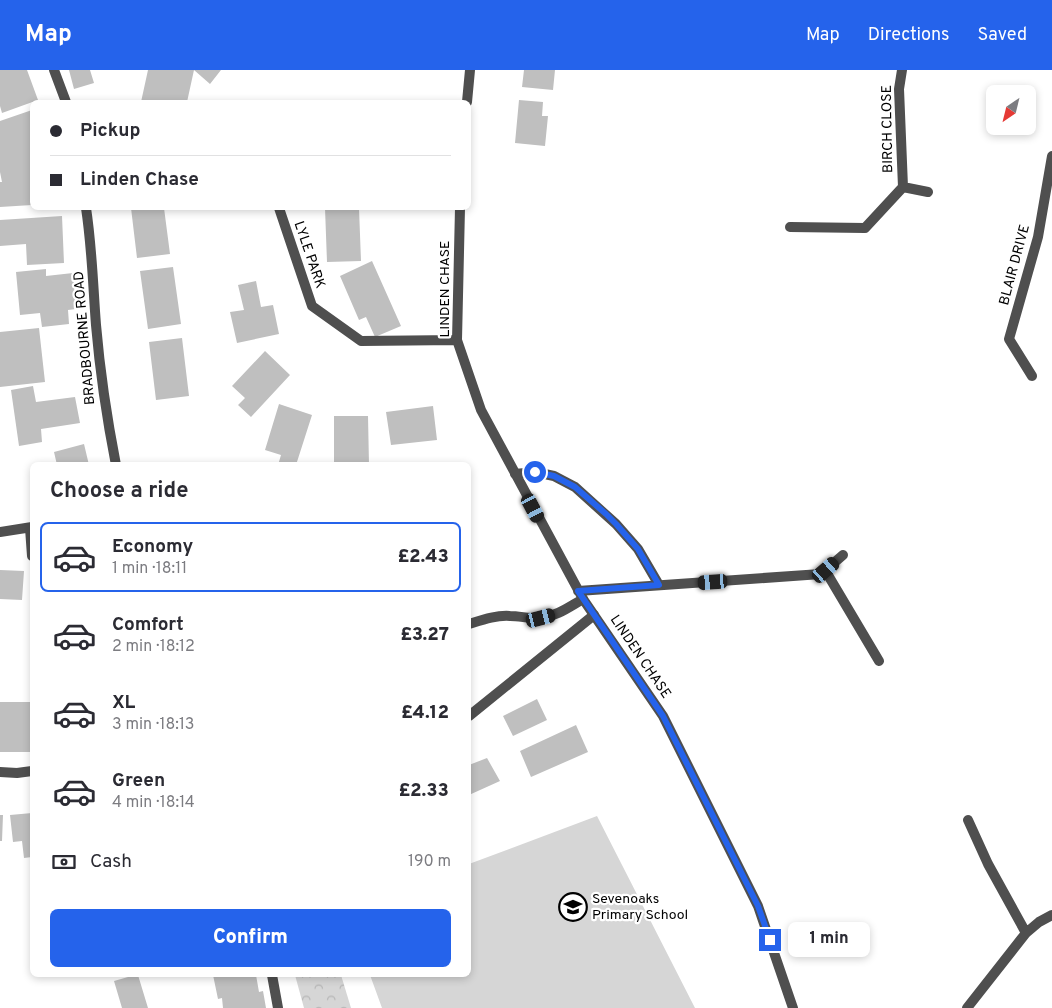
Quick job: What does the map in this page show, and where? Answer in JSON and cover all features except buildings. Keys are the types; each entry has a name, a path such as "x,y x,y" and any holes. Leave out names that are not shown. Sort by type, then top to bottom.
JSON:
{"street":[{"path":"54,70 65,100"},
{"path":"467,100 470,70"},
{"name":"BIRCH CLOSE","path":"790,227 865,228 903,187 899,89 902,70"},
{"name":"BLAIR DRIVE","path":"1032,376 1009,338 1038,237 1052,156"},
{"name":"BIRCH CLOSE","path":"903,187 928,192"},
{"name":"BRADBOURNE ROAD","path":"86,210 96,325 106,411 115,462"},
{"name":"LYLE PARK","path":"280,210 312,306 361,341 457,340"},
{"name":"LINDEN CHASE","path":"460,210 457,340 481,410 580,595 663,716 758,906 793,1008"},
{"path":"515,474 535,472 554,476 575,487 616,524 638,549 659,585"},
{"path":"0,532 30,528"},
{"path":"471,623 492,617 541,618 559,614 580,595 659,585 821,574 844,554"},
{"path":"826,570 879,661"},
{"path":"471,714 594,615"},
{"path":"0,772 30,771"},
{"path":"968,820 988,864 1026,933"},
{"path":"967,1008 1026,933 1039,922 1052,915"},
{"path":"272,977 278,1008"}],"green space":[{"name":"Sevenoaks Primary School","path":"597,816 695,1008 382,1008 371,977 471,977 471,863"},
{"path":"296,977 342,977 351,1008 304,1008"}],"place":[{"name":"Sevenoaks Primary School","path":"573,907"}],"route":[{"path":"535,472 554,476 575,487 606,514 638,549 659,585 578,591 663,716 758,906 770,940"}]}
